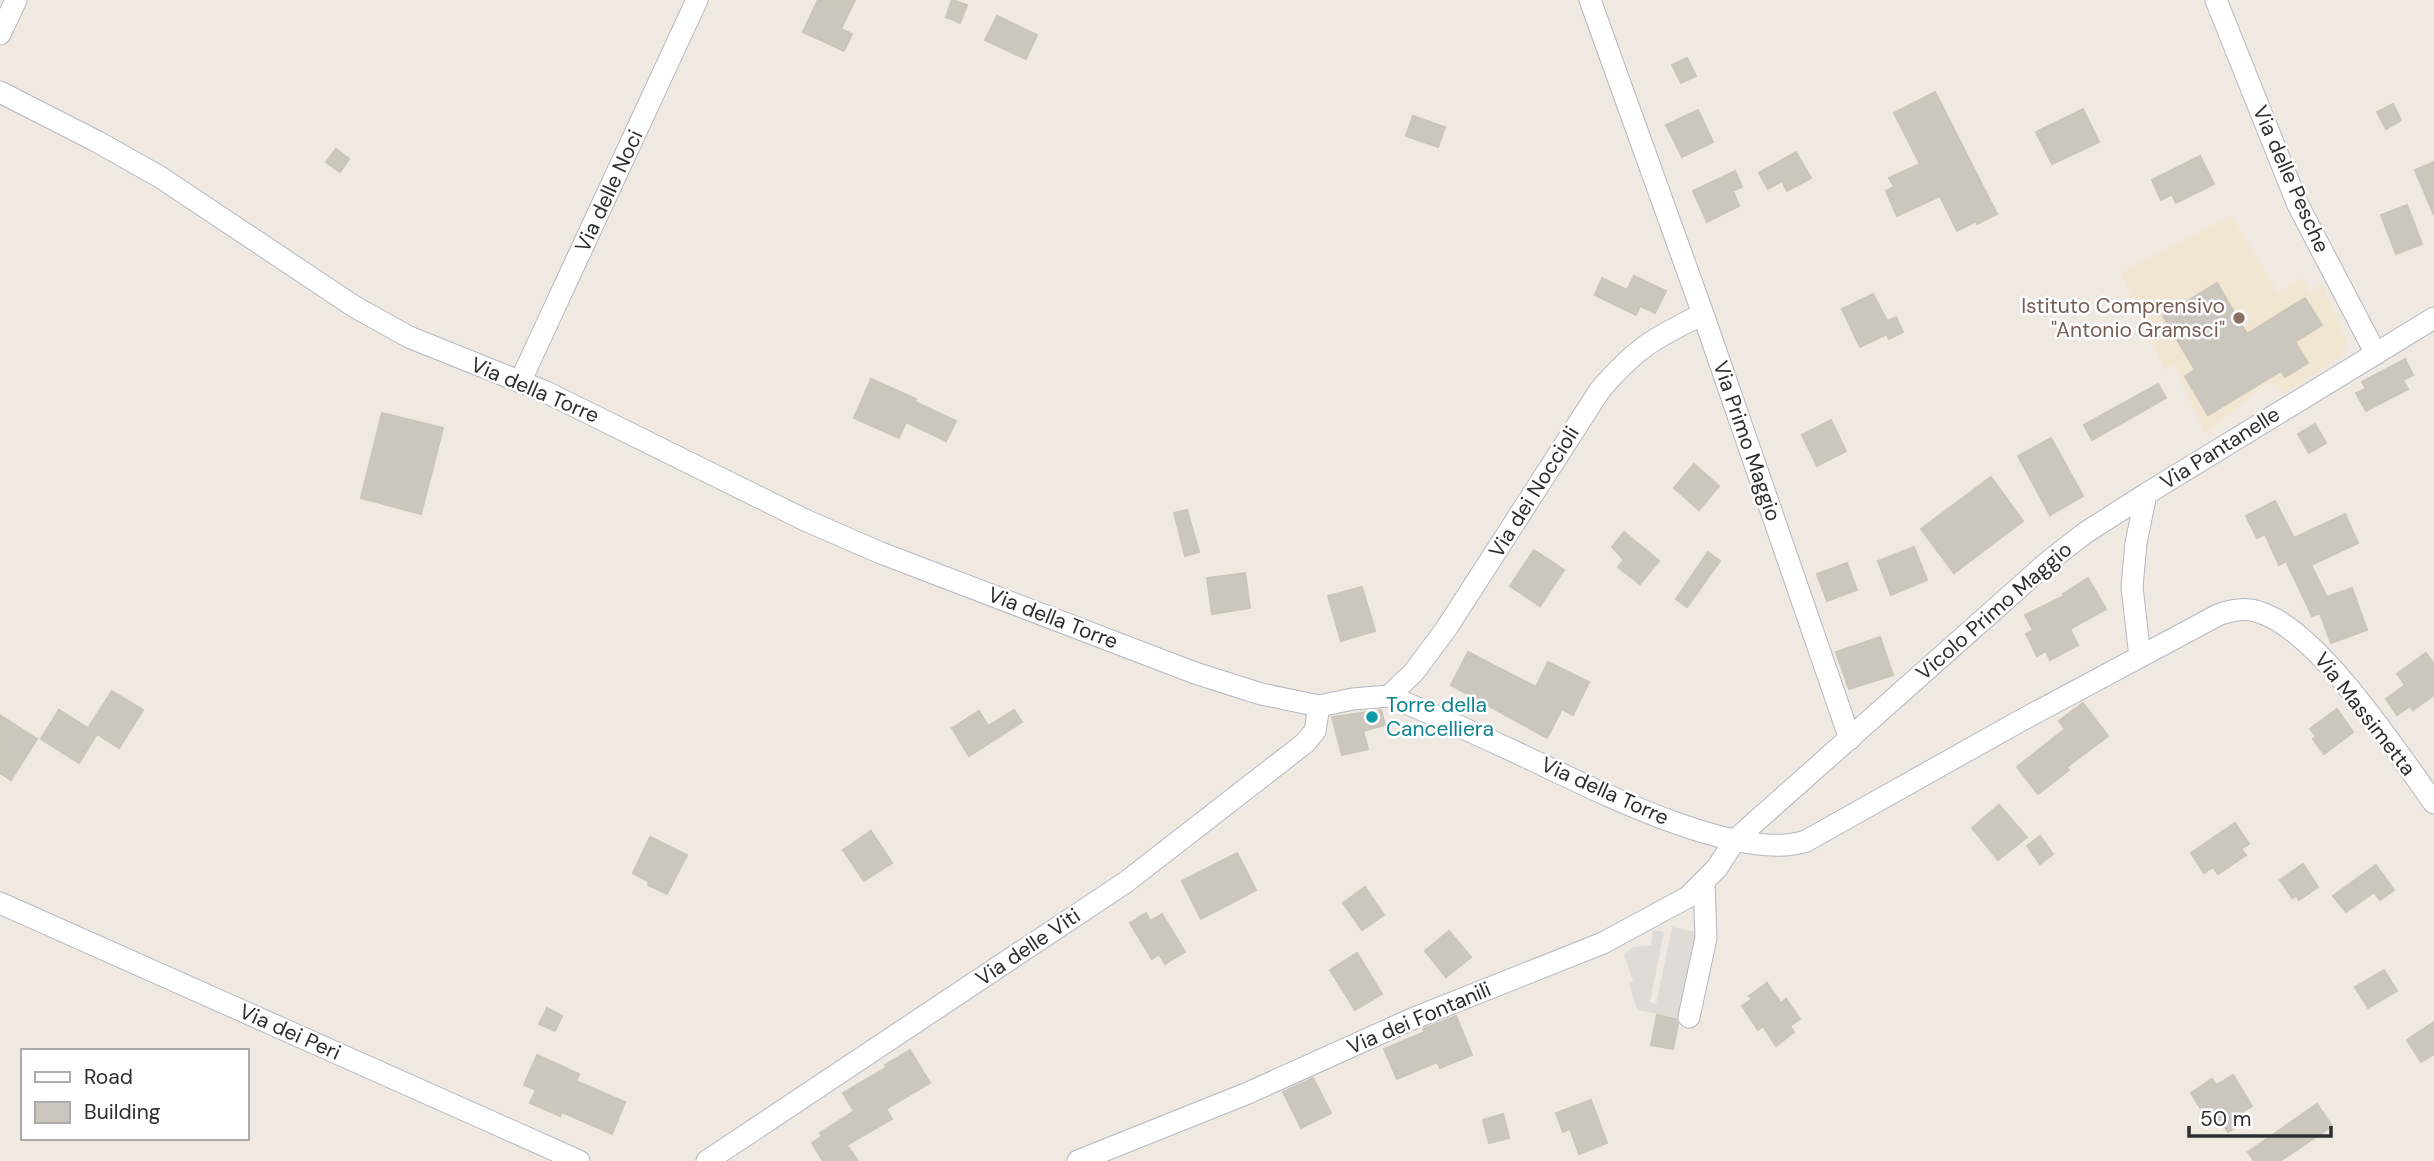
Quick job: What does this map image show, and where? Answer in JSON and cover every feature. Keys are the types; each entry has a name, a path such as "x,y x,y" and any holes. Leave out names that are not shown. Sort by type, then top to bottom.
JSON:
{"street":[{"path":"0,34 16,0"},
{"name":"Via delle Noci","path":"520,382 697,0"},
{"name":"Via Primo Maggio","path":"1590,0 1703,314 1850,739"},
{"name":"Via delle Pesche","path":"2216,0 2298,205 2376,354"},
{"name":"Via della Torre","path":"0,92 160,177 373,318 426,344 591,413 805,520 881,553 1206,677 1261,694 1319,706 1353,699 1389,696 1675,822 1735,840 1775,846 1807,841 2140,657"},
{"name":"Via dei Noccioli","path":"1389,696 1415,671 1446,629 1600,390 1644,345 1703,314"},
{"name":"Via Pantanelle","path":"2140,657 2132,587 2136,543 2146,494 2434,318"},
{"name":"Vicolo Primo Maggio","path":"1850,739 2062,551 2146,494"},
{"name":"Via Massimetta","path":"2140,657 2230,611 2250,609 2271,617 2323,658 2434,803"},
{"name":"Via delle Viti","path":"707,1161 1126,882 1305,743 1315,731 1319,706"},
{"path":"1735,840 1850,739"},
{"name":"Via dei Fontanili","path":"1078,1161 1248,1093 1412,1019 1602,943 1688,897 1725,858 1735,840"},
{"path":"1689,1017 1706,937 1704,881"},
{"name":"Via dei Peri","path":"0,903 579,1161"}],"shaded area":[{"name":"Istituto Comprensivo \"Antonio Gramsci\"","path":"2231,215 2278,292 2302,278 2310,292 2322,284 2348,344 2339,359 2283,393 2279,386 2268,382 2205,434 2173,364 2165,370 2121,273"},
{"path":"1672,927 1701,933 1684,1019 1637,1010 1629,983 1633,981 1624,954 1633,947 1651,945 1653,930 1664,932 1650,1002 1656,1004"}],"building":[{"path":"818,0 855,0 841,29 852,34 844,51 803,32"},
{"path":"952,0 967,5 960,23 946,17"},
{"path":"997,16 1037,35 1026,59 985,40"},
{"path":"1687,58 1696,76 1681,83 1672,65"},
{"path":"1935,92 1997,214 1957,231 1940,196 1897,216 1886,191 1894,187 1889,178 1920,164 1894,113"},
{"path":"2393,104 2401,120 2386,129 2377,112"},
{"path":"2083,109 2099,142 2052,164 2036,132"},
{"path":"1698,110 1713,142 1682,157 1666,125"},
{"path":"1413,116 1445,127 1438,147 1406,136"},
{"path":"336,149 349,159 340,172 326,162"},
{"path":"1796,152 1811,178 1787,191 1782,181 1768,189 1759,173"},
{"path":"2200,156 2214,184 2176,203 2172,194 2161,200 2152,180"},
{"path":"2434,162 2434,215 2415,170"},
{"path":"1735,171 1742,187 1733,191 1739,206 1707,222 1693,191"},
{"path":"2407,205 2422,244 2396,254 2381,215"},
{"path":"1634,276 1666,291 1655,313 1640,306 1636,315 1595,295 1602,278 1627,290"},
{"path":"2217,283 2247,334 2305,298 2322,325 2295,342 2308,363 2285,377 2281,371 2208,415 2185,376 2195,370 2163,316"},
{"path":"1873,294 1887,321 1896,317 1903,332 1889,339 1887,334 1860,347 1842,309"},
{"path":"2405,359 2413,375 2403,380 2408,389 2366,411 2356,393 2366,389 2362,382"},
{"path":"871,379 956,421 946,441 906,422 899,438 854,418"},
{"path":"2158,384 2166,398 2092,440 2084,425"},
{"path":"382,413 443,428 421,514 361,498"},
{"path":"1831,420 1846,451 1817,466 1802,435"},
{"path":"2315,424 2326,443 2309,453 2298,434"},
{"path":"2051,438 2083,496 2050,515 2018,456"},
{"path":"1694,464 1719,486 1699,510 1674,488"},
{"path":"1991,477 2023,521 1954,573 1921,529"},
{"path":"2275,501 2294,538 2345,514 2358,543 2311,565 2327,597 2352,588 2367,630 2331,643 2320,613 2312,616 2286,561 2279,565 2265,534 2257,538 2246,516"},
{"path":"1187,510 1199,552 1185,556 1174,513"},
{"path":"1624,532 1659,561 1640,584 1618,567 1624,560 1612,547"},
{"path":"1914,547 1927,580 1891,595 1878,561"},
{"path":"1534,550 1564,570 1540,606 1510,586"},
{"path":"1708,552 1720,561 1687,607 1676,599"},
{"path":"1847,563 1857,590 1827,601 1817,574"},
{"path":"1245,573 1250,608 1212,614 1207,578"},
{"path":"2088,578 2106,609 2070,629 2078,645 2050,660 2046,651 2037,656 2026,634 2033,630 2025,615 2064,596 2063,594"},
{"path":"1362,587 1375,631 1341,641 1328,596"},
{"path":"1880,637 1893,675 1849,689 1836,652"},
{"path":"1468,652 1536,687 1548,662 1589,682 1573,715 1562,709 1547,738 1451,685"},
{"path":"2426,653 2434,664 2434,695 2413,710 2410,706 2397,715 2386,699 2405,685 2397,674"},
{"path":"112,691 143,710 119,748 97,734 79,763 41,739 59,710 88,728"},
{"path":"2083,703 2108,736 2067,767 2069,770 2038,794 2017,767 2065,729 2059,721"},
{"path":"2337,709 2353,732 2324,754 2313,739 2316,736 2310,729"},
{"path":"1014,710 1022,722 969,756 952,728 979,711 988,726"},
{"path":"1381,710 1385,725 1363,731 1368,749 1342,755 1332,717"},
{"path":"0,715 37,739 11,780 0,773"},
{"path":"1999,805 2027,837 1998,860 1972,828"},
{"path":"2235,823 2249,844 2241,849 2246,855 2218,874 2213,867 2204,873 2191,853"},
{"path":"871,831 892,863 864,881 843,850"},
{"path":"2040,836 2053,854 2040,864 2027,846"},
{"path":"650,837 687,855 667,894 648,885 649,882 633,873"},
{"path":"1237,853 1256,890 1201,919 1182,881"},
{"path":"2303,864 2318,887 2299,900 2297,896 2292,898 2280,880"},
{"path":"2376,865 2394,890 2380,900 2374,892 2346,912 2333,896"},
{"path":"1365,887 1384,915 1362,930 1343,903"},
{"path":"1146,913 1150,921 1162,914 1185,952 1165,964 1159,954 1152,959 1130,923"},
{"path":"1449,931 1471,957 1446,977 1425,951"},
{"path":"1357,953 1382,994 1355,1010 1330,970"},
{"path":"2384,970 2397,991 2368,1008 2355,987"},
{"path":"1767,983 1781,1003 1786,999 1800,1019 1790,1026 1794,1032 1776,1046 1763,1026 1758,1030 1742,1006 1752,999 1749,996"},
{"path":"547,1008 562,1016 555,1031 539,1024"},
{"path":"1657,1015 1676,1019 1678,1024 1673,1049 1651,1045"},
{"path":"1456,1016 1472,1055 1440,1068 1437,1062 1397,1079 1384,1049"},
{"path":"2434,1022 2434,1054 2421,1062 2407,1040"},
{"path":"910,1050 930,1083 886,1109 892,1119 847,1145 858,1161 823,1161 812,1143 822,1136 820,1133 854,1111 843,1093"},
{"path":"537,1055 579,1074 576,1081 625,1102 612,1134 562,1112 560,1116 530,1103 536,1090 524,1085"},
{"path":"2233,1075 2252,1106 2239,1114 2244,1122 2228,1132 2220,1119 2211,1125 2191,1093 2212,1079 2216,1085"},
{"path":"1313,1078 1331,1113 1301,1128 1283,1092"},
{"path":"1591,1100 1607,1143 1579,1154 1570,1129 1563,1132 1556,1113"},
{"path":"2317,1104 2332,1126 2280,1161 2254,1161 2248,1152"},
{"path":"1503,1114 1509,1138 1489,1143 1483,1120"}],"place":[{"name":"Istituto Comprensivo \"Antonio Gramsci\"","path":"2239,318"},
{"name":"Torre della Cancelliera","path":"1372,717"}]}
